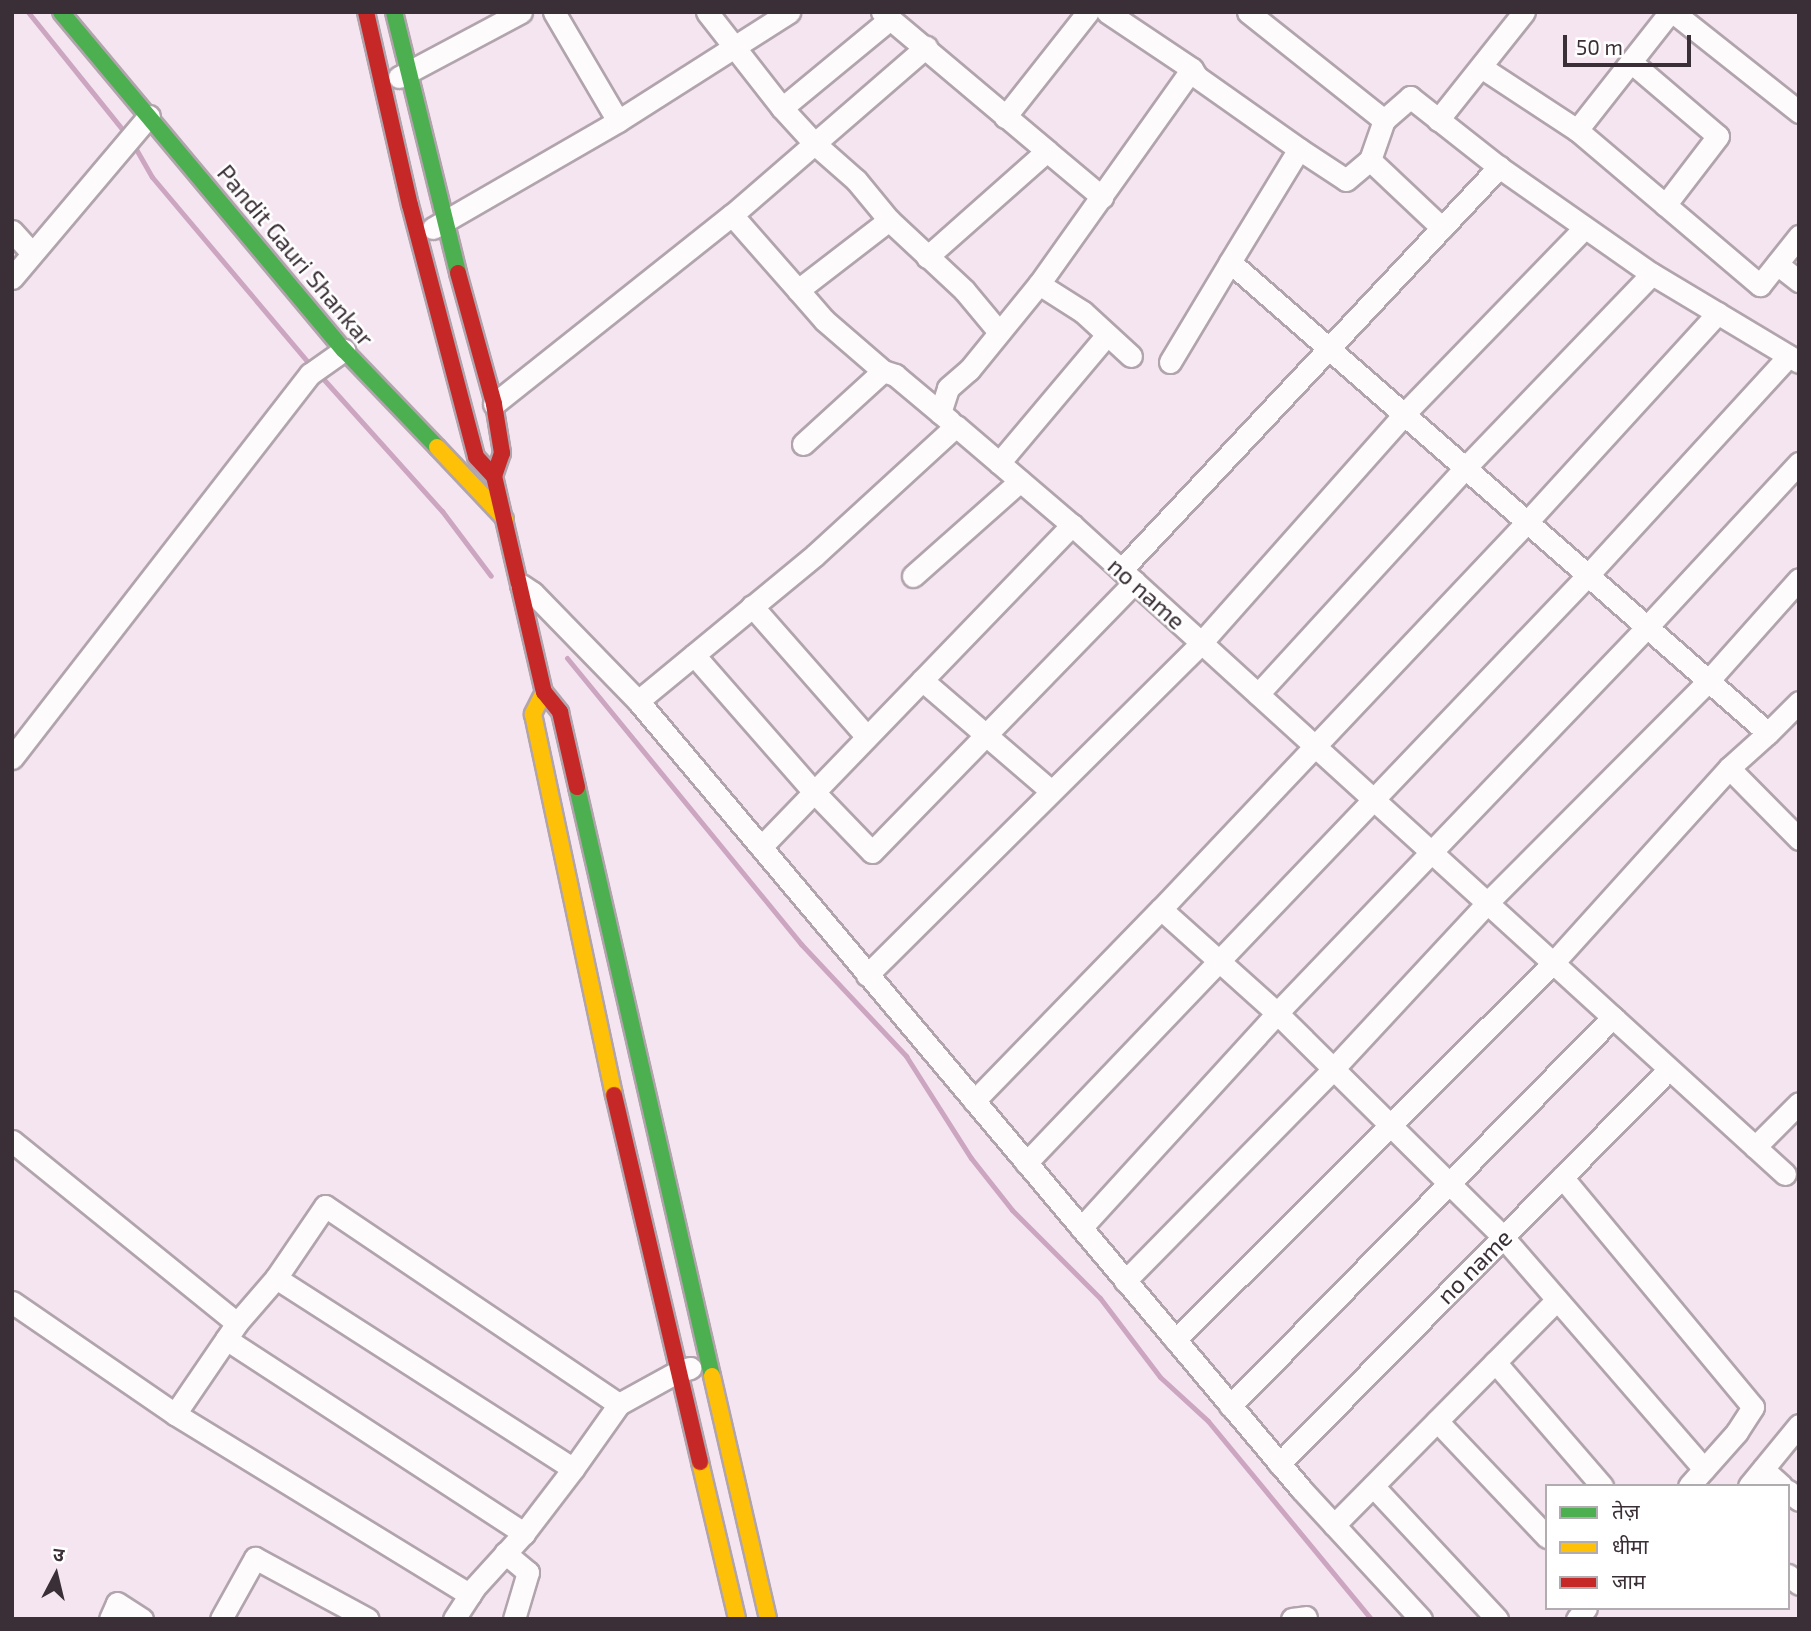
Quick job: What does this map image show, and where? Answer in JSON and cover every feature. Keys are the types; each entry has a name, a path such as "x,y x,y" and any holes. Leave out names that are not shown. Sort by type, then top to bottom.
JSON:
{"main road":[{"name":"Pandit Gauri Shankar","path":"61,12 344,350 505,519"},
{"path":"366,12 418,233 476,457 494,476 544,691 559,712 768,1619"},
{"path":"394,12 444,224 494,404 502,453 494,476"},
{"path":"544,691 533,714 589,988 737,1619"},
{"path":"641,1215 673,1209"}],"street":[{"path":"382,82 408,74 521,12"},
{"path":"554,12 618,121"},
{"path":"707,12 782,108 815,144 856,180 888,220 964,290 999,332"},
{"path":"418,233 444,224 618,121 789,12"},
{"path":"1006,117 1088,12"},
{"path":"1026,1163 1794,359 1652,274 1584,228 1499,167 1410,97 1384,120 1370,160 1346,180 1197,77 1192,69 1107,12"},
{"path":"1248,12 1384,120"},
{"path":"1577,130 1671,12 1799,112"},
{"path":"1438,120 1520,14"},
{"path":"782,108 886,15 1102,197"},
{"path":"494,404 732,215 926,47"},
{"path":"1631,62 1718,136 1665,205"},
{"path":"1481,67 1577,130 1760,285 1799,236"},
{"path":"638,701 815,555 948,420 948,388 969,370 1039,284 1192,69"},
{"path":"12,278 31,252 149,116"},
{"path":"1170,362 1299,149"},
{"path":"927,257 1047,151"},
{"path":"1370,160 1442,228"},
{"path":"694,654 814,792 872,852 985,733 1330,349 1499,167"},
{"name":"no name","path":"732,215 824,320 883,371 895,375 1072,525 1785,1174"},
{"path":"798,290 888,220"},
{"path":"867,975 1050,790 1201,643 1404,414 1584,228"},
{"path":"12,231 31,252"},
{"path":"1230,262 1768,733"},
{"path":"1777,264 1799,281"},
{"path":"1258,694 1465,468 1652,274"},
{"path":"1039,284 1083,312 1106,336 1131,356"},
{"path":"974,1101 1161,909 1527,522 1718,313"},
{"path":"999,463 1106,336"},
{"path":"12,758 310,374 344,350"},
{"path":"803,444 883,371"},
{"path":"1080,1228 1277,1013 1647,627 1799,463"},
{"path":"913,576 1020,481"},
{"path":"761,847 1072,525"},
{"path":"1125,1280 1333,1069 1487,903 1709,680 1799,579"},
{"path":"521,584 533,593 638,701 1279,1464 1421,1619"},
{"path":"752,606 867,737"},
{"path":"922,680 1050,790"},
{"path":"1175,1340 1553,963 1729,768 1799,702"},
{"path":"1729,768 1799,839"},
{"path":"1161,909 1277,1013 1503,1237 1704,1469"},
{"path":"1230,1406 1613,1017"},
{"name":"no name","path":"1279,1464 1669,1069"},
{"path":"1755,1147 1799,1103"},
{"path":"12,1141 232,1331 524,1533"},
{"path":"1562,1177 1753,1407 1737,1432 1691,1484"},
{"path":"175,1414 232,1331 276,1278 325,1206 619,1404"},
{"path":"276,1278 573,1469"},
{"path":"1334,1525 1558,1300"},
{"path":"12,1302 175,1414 470,1595"},
{"path":"1495,1362 1600,1484"},
{"path":"454,1619 470,1595 524,1533 619,1404 677,1371 708,1364"},
{"path":"1437,1421 1545,1535"},
{"path":"1751,1484 1799,1425"},
{"path":"1763,1469 1780,1484"},
{"path":"1373,1486 1497,1619"},
{"path":"505,1553 528,1572 514,1619"},
{"path":"221,1619 256,1558 368,1619"},
{"path":"110,1619 117,1603 142,1619"}],"waterway":[{"path":"28,12 126,134"},
{"path":"132,142 152,177 311,366"},
{"path":"318,373 442,511 491,576"},
{"path":"567,658 801,944 906,1056 971,1158 1012,1210 1100,1298 1160,1377 1208,1421 1371,1619"}],"traffic: fast":[{"path":"61,12 344,350 437,447"},
{"path":"394,12 458,273"},
{"path":"577,787 712,1376"}],"traffic: slow":[{"path":"437,447 505,519"},
{"path":"544,692 533,714 614,1095"},
{"path":"712,1376 768,1619"},
{"path":"700,1462 737,1619"}],"traffic: jam":[{"path":"366,12 410,205 476,457 494,476"},
{"path":"458,273 494,404 502,453 494,476 544,692 560,712 577,787"},
{"path":"614,1095 700,1462"}]}
